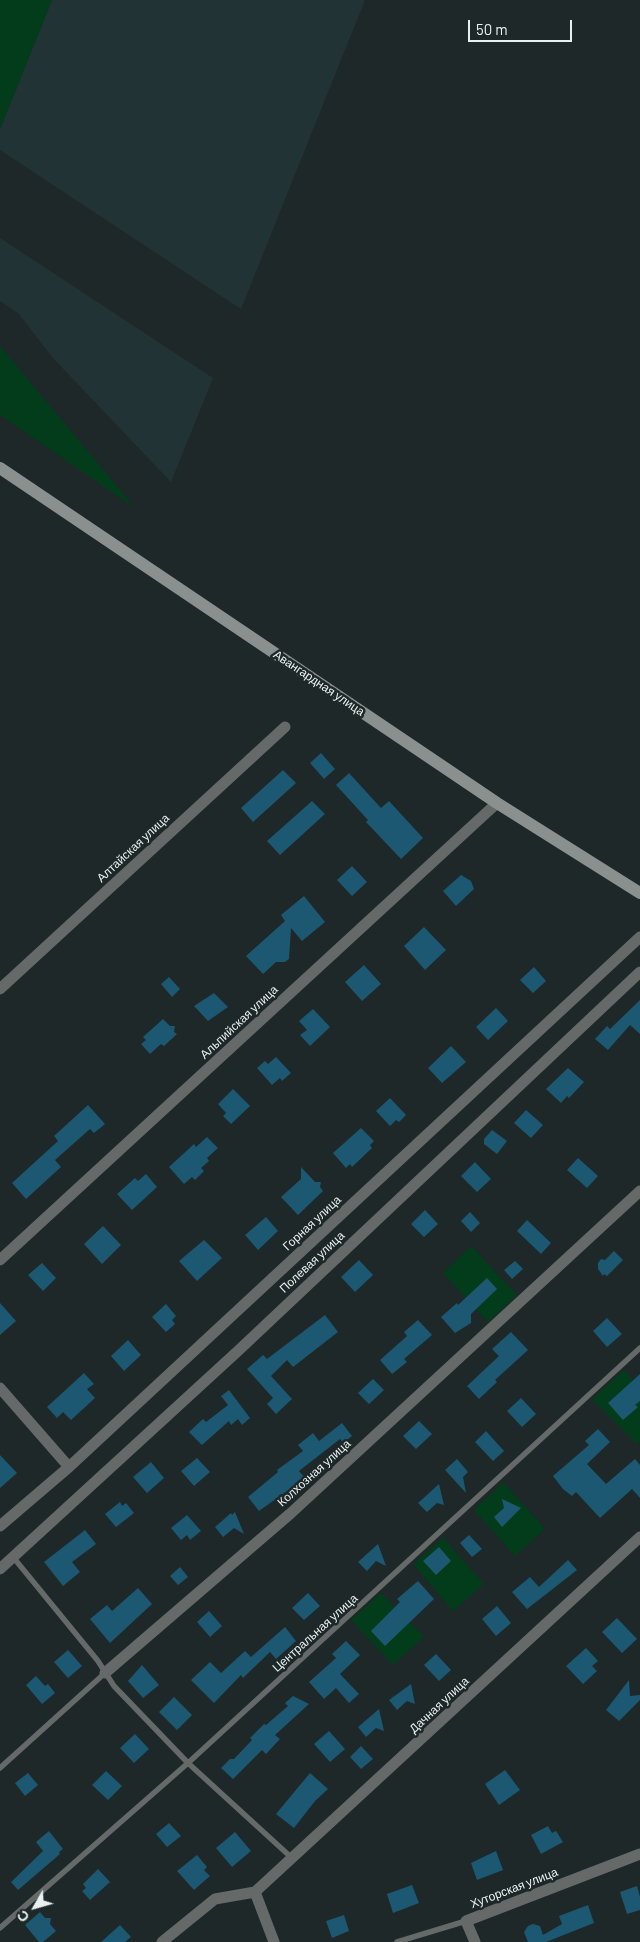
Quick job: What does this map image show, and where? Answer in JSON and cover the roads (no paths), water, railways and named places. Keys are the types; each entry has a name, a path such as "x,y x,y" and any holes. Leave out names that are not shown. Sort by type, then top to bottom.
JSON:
{"main road":[{"name":"Авангардная улица","path":"0,468 497,803 640,893"}],"street":[{"name":"Алтайская улица","path":"0,990 286,726"},
{"name":"Альпийская улица","path":"0,1260 497,803"},
{"name":"Горная улица","path":"0,1526 69,1467 640,937"},
{"name":"Полевая улица","path":"0,1569 239,1350 640,972"},
{"name":"Колхозная улица","path":"105,1673 291,1513 640,1191"},
{"path":"0,1388 69,1467"},
{"name":"Дачная улица","path":"256,1892 640,1538"},
{"name":"Хуторская улица","path":"466,1921 640,1854"},
{"path":"162,1942 215,1899 256,1892 274,1942"},
{"path":"466,1921 475,1942"}],"lane":[{"name":"Центральная улица","path":"0,1928 188,1763 640,1348"},
{"path":"13,1557 98,1661 114,1686 188,1763 293,1859"},
{"name":"Колхозная улица","path":"0,1768 105,1673"},
{"name":"Хуторская улица","path":"397,1942 466,1921"}]}
